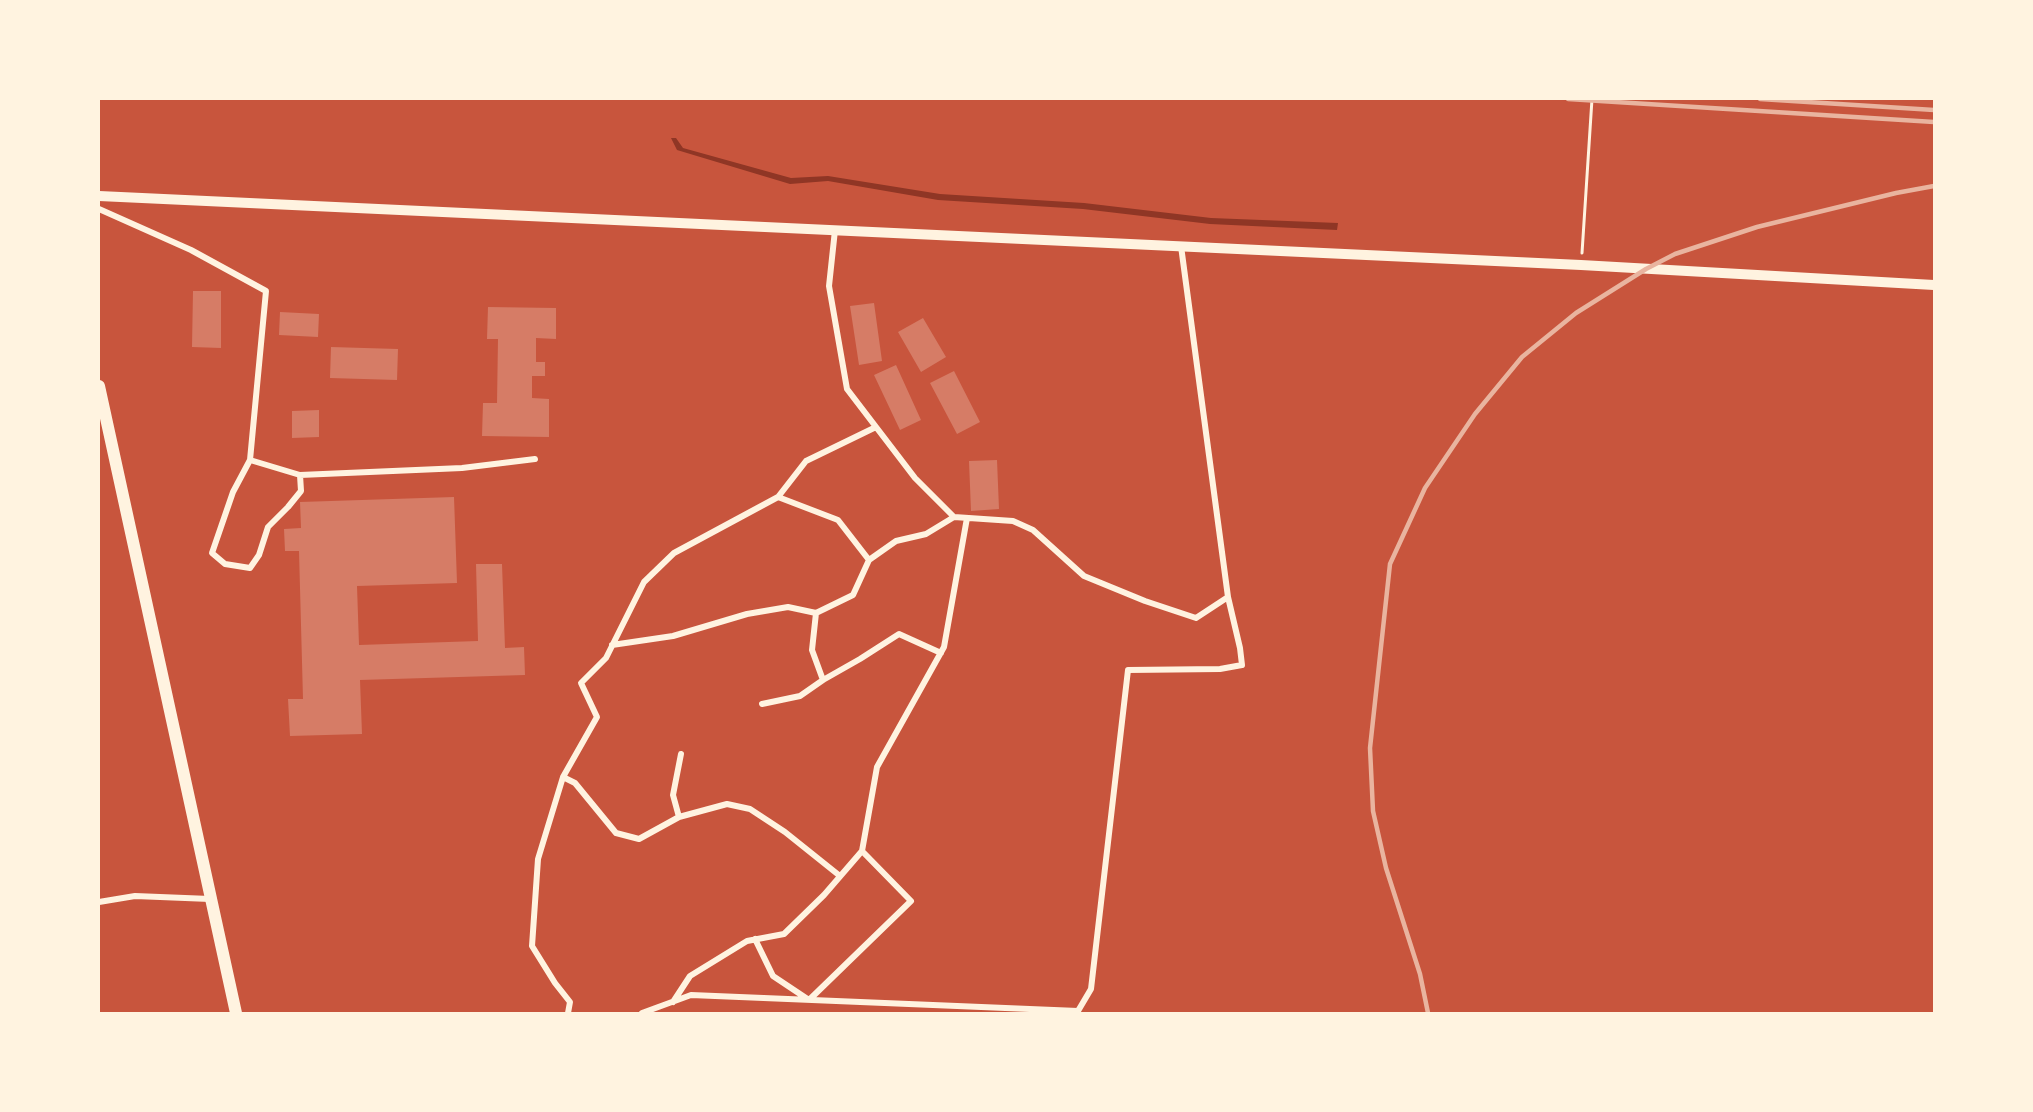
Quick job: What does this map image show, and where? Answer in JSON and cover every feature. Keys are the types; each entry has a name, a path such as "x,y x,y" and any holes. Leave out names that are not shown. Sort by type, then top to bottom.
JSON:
{"main road":[{"path":"99,386 236,1013"}],"street":[{"path":"99,196 1581,265 1934,285"},
{"path":"99,209 191,249 266,291 250,460 233,492 212,553 225,564 250,568 259,555 268,527 301,491 300,474"},
{"path":"835,230 829,286 847,389 915,478 954,517"},
{"path":"642,1013 691,995 970,1007 1014,1011 1078,1011 1091,989 1128,670 1220,669 1242,665 1228,597 1181,246"},
{"path":"568,1013 570,1002 532,946 538,859 563,777 597,717 582,683 606,658 644,582 674,554 778,497 806,461 876,427"},
{"path":"250,460 300,474 462,468 535,459"},
{"path":"778,497 838,520 869,560"},
{"path":"612,645 673,636 747,614 788,608 816,613 853,595 869,560 896,542 926,534 954,517 1013,521 1033,530 1084,576 1145,601 1196,618 1228,597"},
{"path":"673,1002 690,976 747,940 784,934 862,851 877,767 944,646 967,518"},
{"path":"816,613 812,650 823,680"},
{"path":"762,704 800,696 899,634 941,653"},
{"path":"679,818 673,795 681,754"},
{"path":"563,777 574,783 616,832 639,839 679,818 727,804 750,809 785,832 840,876"},
{"path":"809,1000 911,901 862,851"},
{"path":"99,902 135,896 211,899"},
{"path":"755,939 773,976 809,1000"},
{"path":"965,1013 970,1007"}],"path":[{"path":"1581,265 1592,99"}],"shaded area":[{"path":"671,138 676,138 683,148 791,178 828,176 940,194 1084,203 1211,218 1338,223 1337,230 1210,224 1083,209 938,200 828,181 790,184 677,150"}],"building":[{"path":"193,291 221,291 221,348 192,347"},
{"path":"874,303 882,361 859,365 850,306"},
{"path":"488,307 556,308 556,339 536,338 536,362 545,362 545,376 532,376 532,398 549,399 549,437 482,436 483,403 497,403 498,339 487,339"},
{"path":"280,312 319,314 318,337 279,335"},
{"path":"923,318 946,357 921,372 898,332"},
{"path":"331,347 398,349 397,380 330,378"},
{"path":"896,365 921,420 900,430 874,375"},
{"path":"954,371 980,422 957,434 930,383"},
{"path":"319,410 319,437 292,438 292,411"},
{"path":"997,460 999,509 971,511 969,461"},
{"path":"454,497 457,583 357,586 359,645 478,641 476,564 502,564 505,648 524,647 525,675 360,680 362,734 290,736 288,699 303,699 299,551 285,551 284,529 301,528 300,502"}],"railway":[{"path":"1568,99 1934,122"},
{"path":"1760,99 1934,110"},
{"path":"1428,1013 1420,974 1386,868 1373,811 1370,748 1390,564 1425,488 1475,414 1522,357 1576,313 1646,269 1675,254 1757,227 1934,186"}]}
